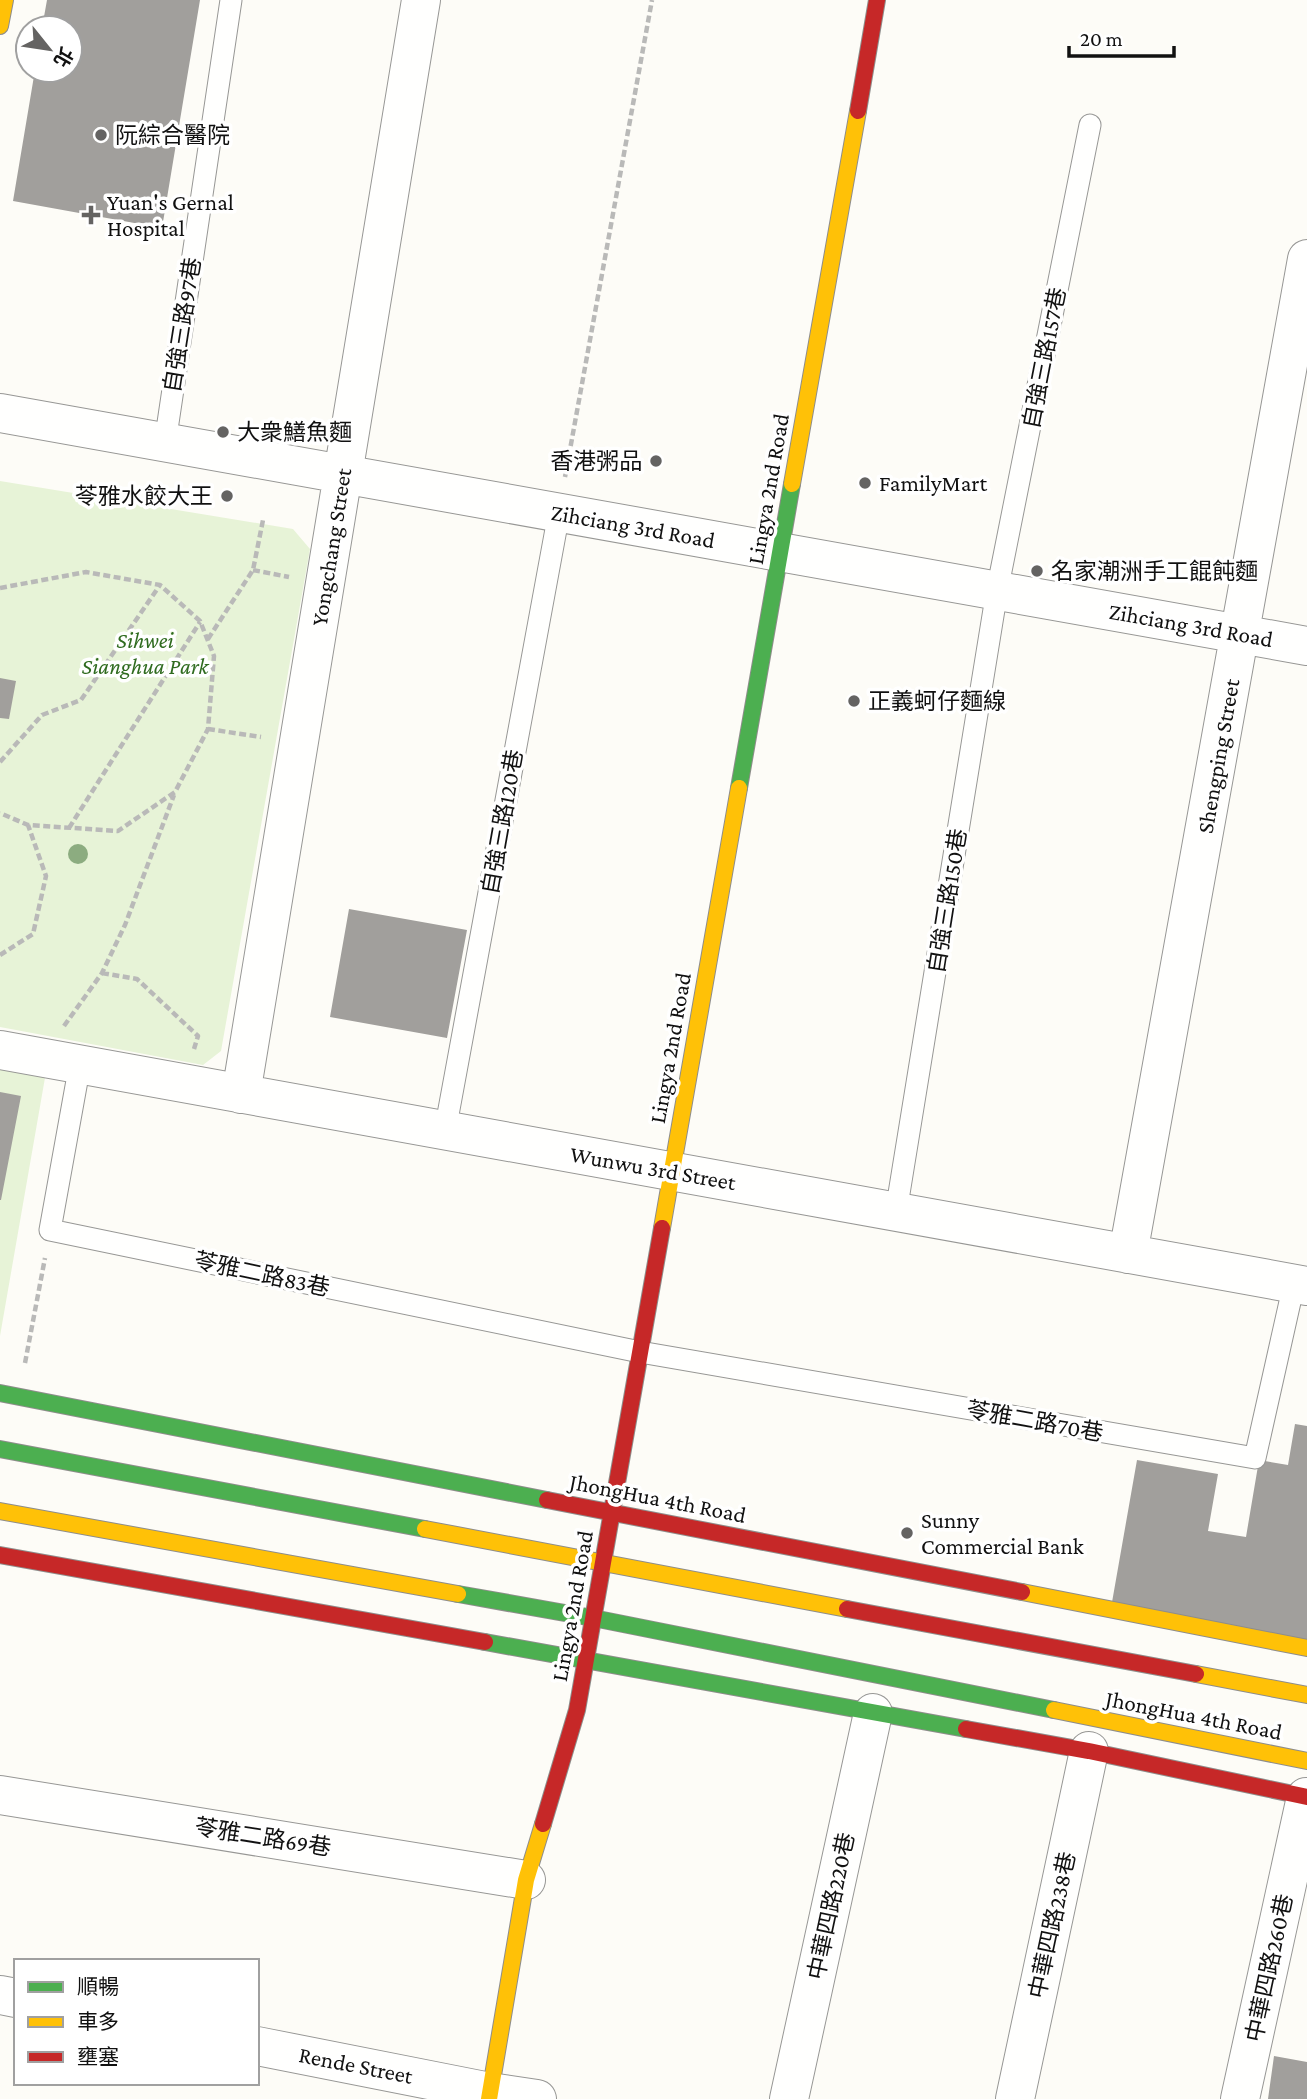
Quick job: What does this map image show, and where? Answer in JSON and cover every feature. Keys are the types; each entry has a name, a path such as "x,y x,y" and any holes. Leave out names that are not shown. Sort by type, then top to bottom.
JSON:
{"street":[{"path":"0,26 5,0"},
{"name":"Yongchang Street","path":"241,1094 421,0"},
{"name":"Lingya 2nd Road","path":"489,2096 526,1880 577,1710 877,0"},
{"name":"Shengping Street","path":"1128,1254 1307,259"},
{"name":"Zihciang 3rd Road","path":"0,413 1307,646"},
{"name":"Wunwu 3rd Street","path":"0,1050 1300,1285"},
{"name":"JhongHua 4th Road","path":"0,1393 1307,1648"},
{"name":"JhongHua 4th Road","path":"0,1449 1307,1695"},
{"name":"JhongHua 4th Road","path":"0,1511 593,1618 1307,1760"},
{"path":"0,1555 1089,1751 1307,1797"},
{"name":"中華四路220巷","path":"789,2099 873,1713"},
{"name":"中華四路238巷","path":"1015,2099 1089,1751"},
{"name":"苓雅二路69巷","path":"0,1795 526,1880"},
{"name":"中華四路260巷","path":"1240,2099 1307,1797"},
{"name":"Rende Street","path":"259,2046 489,2096 537,2099"}],"lane":[{"name":"自強三路97巷","path":"165,443 232,0"},
{"name":"自強三路157巷","path":"997,591 1090,125"},
{"name":"自強三路120巷","path":"445,1131 559,513"},
{"name":"自強三路150巷","path":"896,1212 997,591"},
{"path":"50,1230 80,1064"},
{"name":"苓雅二路83巷","path":"50,1230 640,1352"},
{"name":"苓雅二路70巷","path":"640,1352 1255,1458 1300,1285"}],"path":[{"path":"559,513 652,0"},
{"path":"208,639 253,570 263,520"},
{"path":"253,570 289,577"},
{"path":"0,587 86,572 160,585 200,621 214,656 208,729 175,792 125,925 102,973 62,1029"},
{"path":"0,762 42,715 80,700 160,585"},
{"path":"69,828 200,621"},
{"path":"208,729 261,737"},
{"path":"0,813 28,825 118,831 175,792"},
{"path":"0,955 33,934 46,876 28,825"},
{"path":"102,973 137,979 198,1036 192,1058"},
{"path":"18,1396 50,1230"}],"green space":[{"name":"Sihwei Sianghua Park","path":"0,481 293,529 310,549 221,1051 203,1065 0,1027"},
{"path":"0,1063 46,1072 0,1336"}],"building":[{"name":"阮綜合醫院","path":"47,0 200,0 162,228 13,201 33,84 84,84 84,14 44,14"},
{"path":"0,678 16,681 9,719 0,718"},
{"path":"349,909 467,930 447,1038 330,1017"},
{"path":"0,1092 21,1096 1,1200 0,1200"},
{"path":"1295,1424 1307,1426 1307,1642 1111,1608 1137,1460 1218,1474 1208,1531 1246,1537 1259,1460 1288,1465"},
{"path":"1274,2056 1307,2062 1307,2099 1268,2099"}],"traffic: fast":[{"path":"739,788 792,484"},
{"path":"0,1393 547,1500"},
{"path":"0,1449 425,1529"},
{"path":"458,1594 593,1618 1054,1710"},
{"path":"485,1642 966,1729"}],"traffic: slow":[{"path":"0,26 5,0"},
{"path":"792,484 858,111"},
{"path":"662,1228 739,788"},
{"path":"0,1511 458,1594"},
{"path":"425,1529 847,1609"},
{"path":"1022,1592 1307,1648"},
{"path":"1196,1674 1307,1695"},
{"path":"1054,1710 1307,1761"},
{"path":"489,2099 526,1880 543,1824"}],"traffic: jam":[{"path":"858,111 877,0"},
{"path":"543,1824 577,1710 662,1228"},
{"path":"547,1500 1022,1592"},
{"path":"0,1555 485,1642"},
{"path":"847,1609 1196,1674"},
{"path":"966,1729 1089,1751 1307,1797"}],"place":[{"name":"阮綜合醫院","path":"101,135"},
{"name":"Yuan's Gernal Hospital","path":"91,215"},
{"name":"大衆鱔魚麵","path":"223,432"},
{"name":"香港粥品","path":"656,461"},
{"name":"FamilyMart","path":"865,483"},
{"name":"苓雅水餃大王","path":"227,496"},
{"name":"名家潮洲手工餛飩麵","path":"1037,571"},
{"name":"正義蚵仔麵線","path":"854,701"},
{"name":"Sunny Commercial Bank","path":"907,1533"}]}
